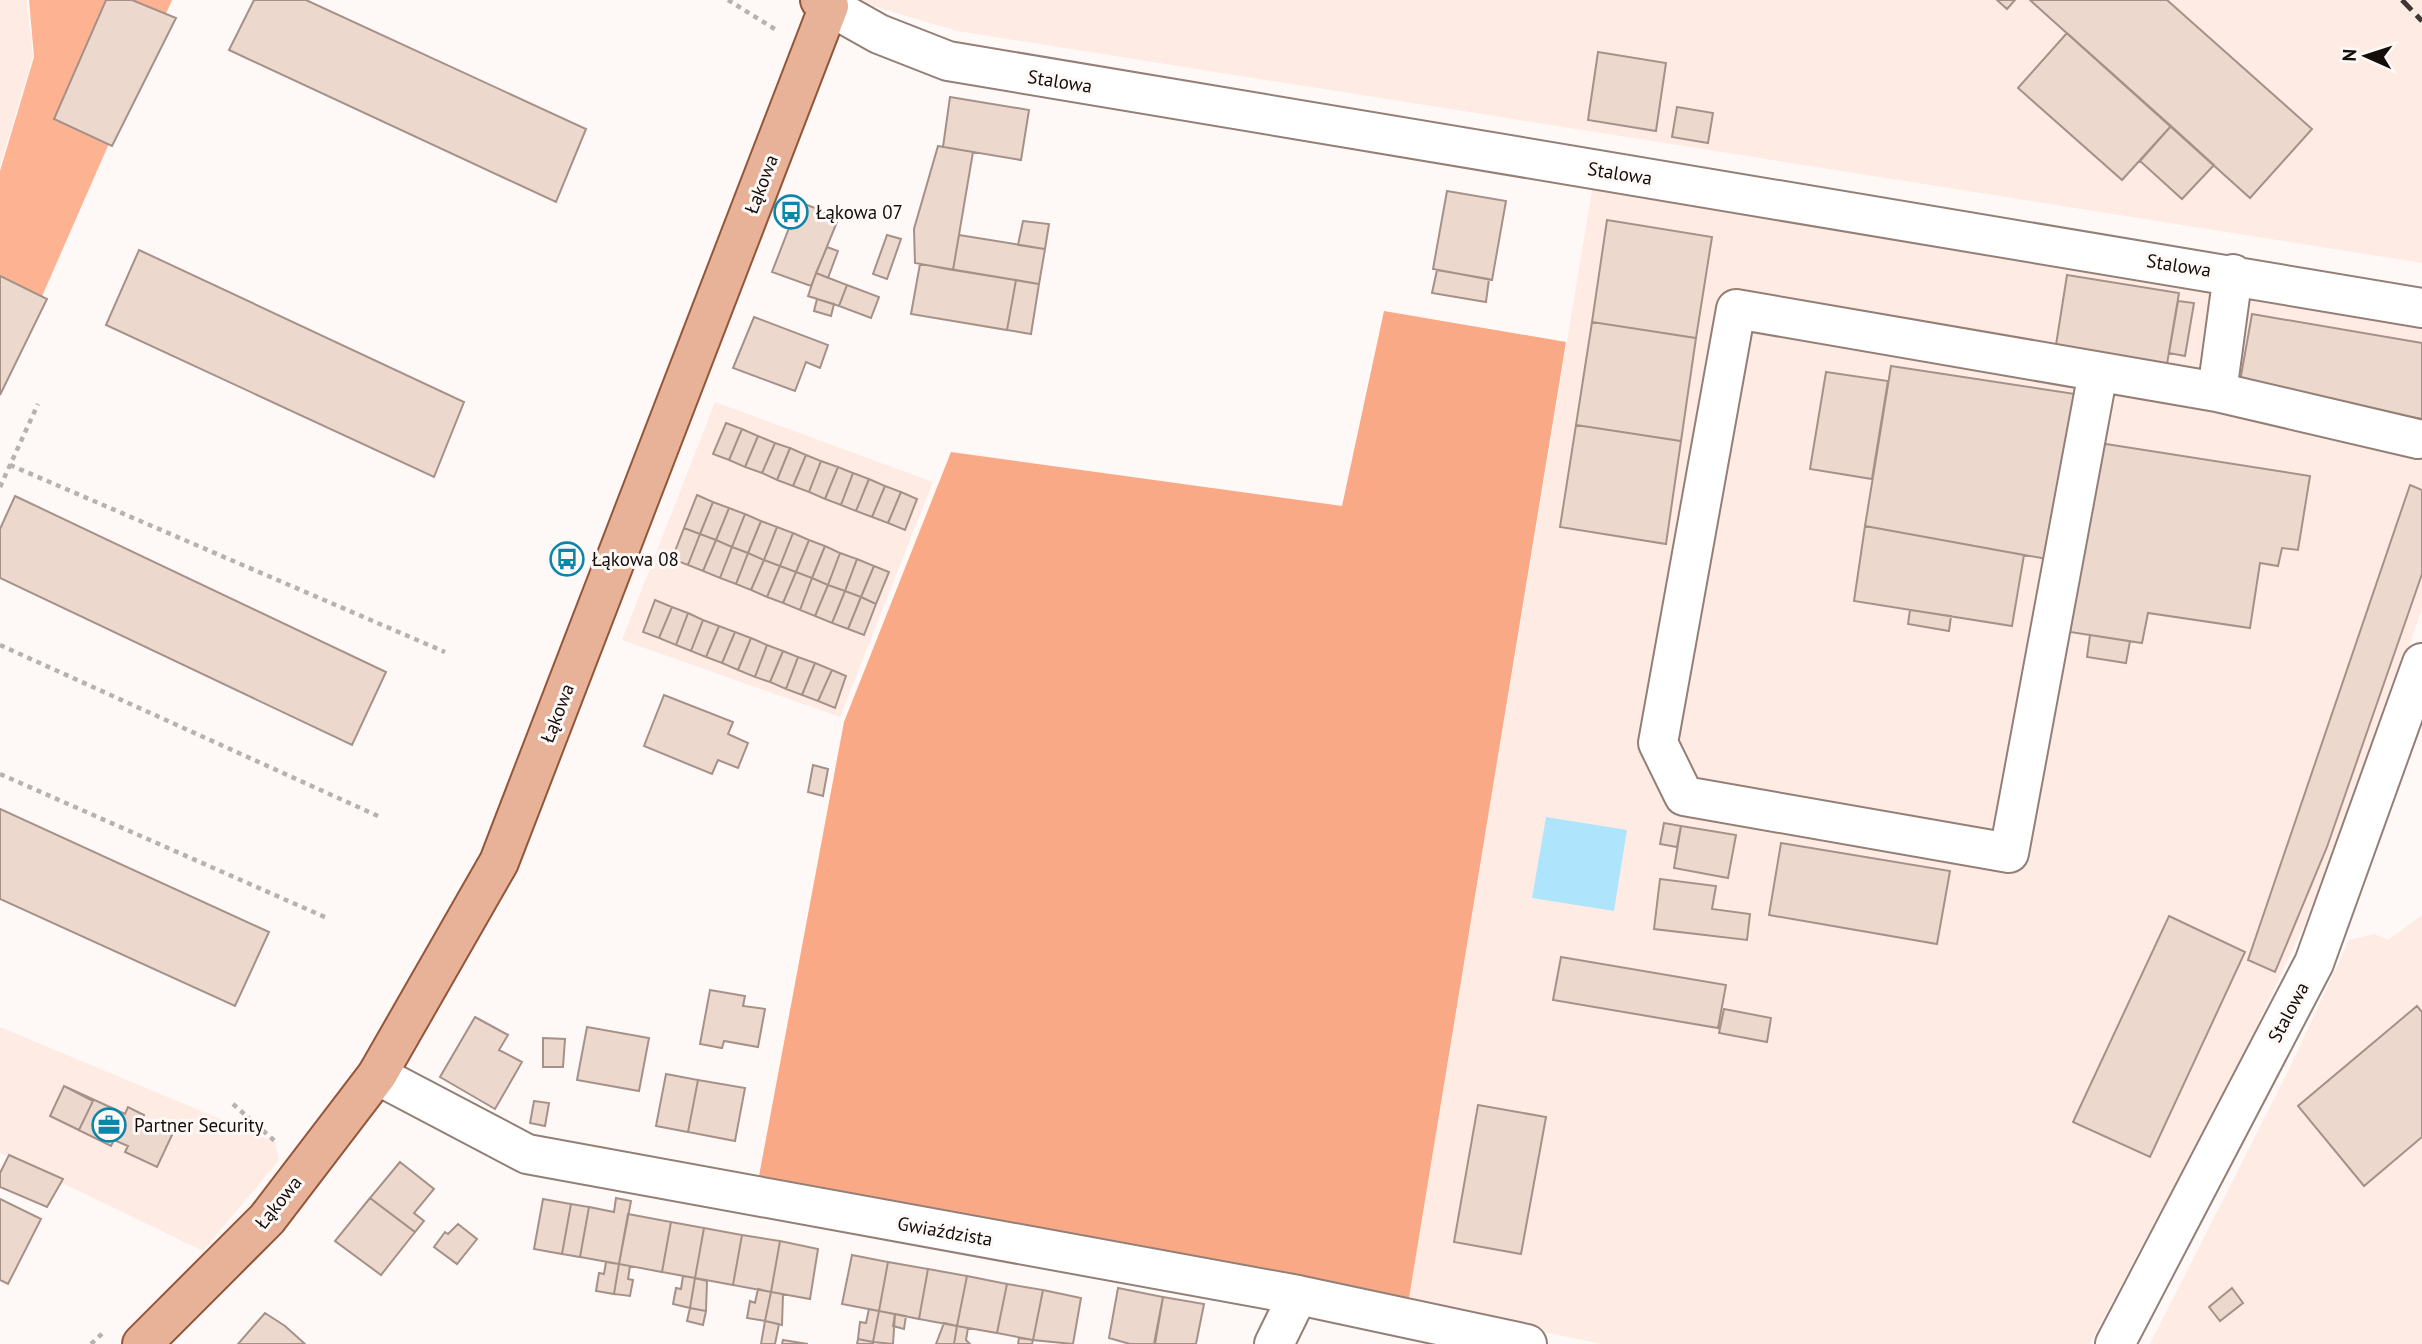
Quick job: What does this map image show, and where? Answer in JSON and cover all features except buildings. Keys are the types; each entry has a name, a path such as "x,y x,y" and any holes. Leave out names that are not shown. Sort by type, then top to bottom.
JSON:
{"main road":[{"name":"Łąkowa","path":"126,1335 267,1219 377,1075 499,862 827,2"}],"street":[{"name":"Stalowa","path":"827,2 850,20 913,49 948,61 1003,72 2233,274 2422,308"},
{"path":"2217,392 2233,274"},
{"path":"2098,372 2009,853 1684,796 1658,743 1736,309 2217,392 2418,439"},
{"name":"Stalowa","path":"2115,1344 2314,963 2422,663"},
{"name":"Gwiaździsta","path":"377,1075 527,1154 1298,1295 1527,1344"},
{"path":"1274,1344 1298,1295"}],"path":[{"path":"728,0 784,35"},
{"path":"0,487 38,404"},
{"path":"10,465 445,652"},
{"path":"0,645 378,816"},
{"path":"0,774 327,918"},
{"path":"233,1104 277,1143"},
{"path":"270,1153 285,1132"},
{"path":"91,1344 126,1335"}],"shaded area":[{"path":"0,0 27,0 33,56 0,166"},
{"path":"29,0 172,0 0,392 0,171 34,57"},
{"path":"2422,0 2422,263 957,31 859,2"},
{"path":"1592,190 2298,291 2422,312 2422,609 2331,868 2250,1041 2090,1344 1602,1344 1408,1304"},
{"path":"1384,311 1566,342 1408,1304 759,1176 844,722 951,452 1342,506"},
{"path":"715,402 933,482 840,717 622,640"},
{"path":"2422,915 2422,1344 2150,1344 2288,1071 2349,940 2374,934 2388,940"},
{"path":"0,1027 275,1142 279,1160 203,1251 0,1153"}],"water":[{"path":"1546,817 1627,830 1614,911 1532,898"}],"railway":[{"path":"2402,0 2422,21"}],"place":[{"name":"Łąkowa 07","path":"791,212"},
{"name":"Łąkowa 08","path":"567,559"},
{"name":"Partner Security","path":"109,1125"}]}
